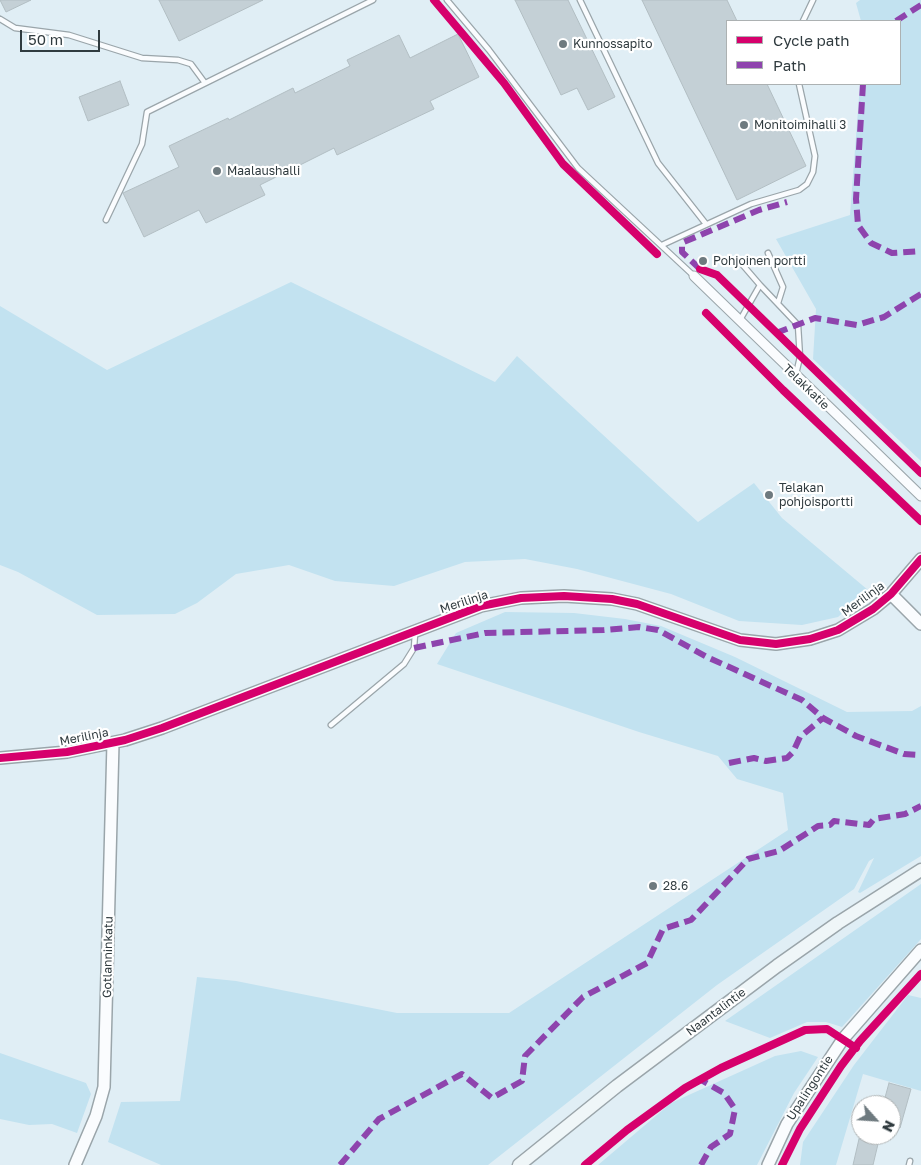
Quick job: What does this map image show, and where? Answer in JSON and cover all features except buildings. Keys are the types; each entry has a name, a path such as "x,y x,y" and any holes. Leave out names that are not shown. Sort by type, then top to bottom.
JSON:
{"main road":[{"name":"Naantalintie","path":"519,1165 617,1086 776,966 921,870"}],"street":[{"name":"Telakkatie","path":"694,276 921,496"},
{"name":"Merilinja","path":"0,758 67,752 113,743 162,728 416,630 481,606 501,602 542,596 587,596 637,604 728,637 776,644 810,639 838,630 859,619 892,594 921,560"},
{"path":"892,594 921,624"},
{"name":"Gotlanninkatu","path":"75,1165 96,1116 104,1087 113,743"},
{"name":"Upalingontie","path":"768,1165 787,1124 842,1039 921,950"}],"lane":[{"path":"106,220 142,144 147,112 373,0"},
{"path":"447,0 489,50 578,168 694,276"},
{"path":"580,0 658,162 706,224"},
{"path":"803,20 813,0"},
{"path":"0,19 15,28 70,34 142,58 178,60 192,64 205,84"},
{"path":"662,245 751,204 799,190 807,184 813,172 815,156 799,85"},
{"path":"768,253 783,287 778,304"},
{"path":"741,262 798,325 800,357 796,376"},
{"path":"740,321 760,285"},
{"path":"331,725 404,664 414,648 416,630"}],"shaded area":[{"path":"860,0 921,0 921,461 813,359 816,309 776,239 850,215 860,85 901,85 901,20 861,20 856,3"},
{"path":"291,282 495,382 517,356 698,522 754,483 782,518 868,590 838,617 802,625 739,621 671,594 577,569 525,559 465,562 394,586 335,581 289,565 236,574 197,603 175,614 97,615 18,572 0,565 0,306 107,370"},
{"path":"505,612 574,613 625,619 661,626 735,657 847,712 912,711 921,706 921,856 860,893 858,892 874,858 869,861 854,889 717,985 488,1165 161,1165 108,1142 121,1102 180,1101 197,977 236,981 397,1013 509,1013 788,830 783,793 737,779 718,756 639,732 437,664 456,633"},
{"path":"921,884 921,939 842,1027 826,1022 807,1022 770,1038 725,1021"},
{"path":"908,995 921,998 921,1091 863,1074 857,1095 851,1095 851,1114 836,1165 800,1165 803,1142 854,1065"},
{"path":"801,1051 818,1057 794,1093 757,1165 598,1165 671,1103 775,1056"},
{"path":"0,1053 86,1083 91,1094 77,1133 52,1124 29,1125 0,1119"}],"marked path":[{"path":"898,20 921,5"},
{"path":"863,85 856,199 858,225 871,243 892,253 921,251"},
{"path":"700,269 682,252 682,244 684,242 759,210 787,202"},
{"path":"776,333 815,318 857,325 884,317 921,294"},
{"path":"414,648 485,633 604,630 639,627 658,630 707,657 802,700 823,718 856,736 904,754 921,755"},
{"path":"729,763 754,758 766,761 787,758 793,752 800,737 823,718"},
{"path":"340,1165 379,1119 462,1074 492,1098 522,1081 525,1056 583,997 647,963 663,929 691,920 748,859 779,851 818,826 830,825 834,821 869,825 874,819 905,814 921,806"},
{"path":"701,1080 724,1093 735,1109 730,1134 711,1147 701,1165"}],"cycle path":[{"path":"434,0 504,83 563,164 657,254"},
{"path":"700,269 717,275 921,473"},
{"path":"706,313 783,390 921,521"},
{"path":"0,758 67,752 125,740 162,728 481,606 521,598 564,596 612,599 637,604 740,640 776,644 810,639 838,630 873,609 891,594 921,559"},
{"path":"782,1165 800,1129 841,1066 860,1041 921,974"},
{"path":"585,1165 627,1130 685,1088 721,1068 805,1030 827,1029 856,1048"}],"place":[{"name":"Kunnossapito","path":"563,44"},
{"name":"Monitoimihalli 3","path":"744,125"},
{"name":"Maalaushalli","path":"217,171"},
{"name":"Pohjoinen portti","path":"703,261"},
{"name":"Telakan pohjoisportti","path":"769,495"},
{"name":"28.6","path":"653,886"}]}
